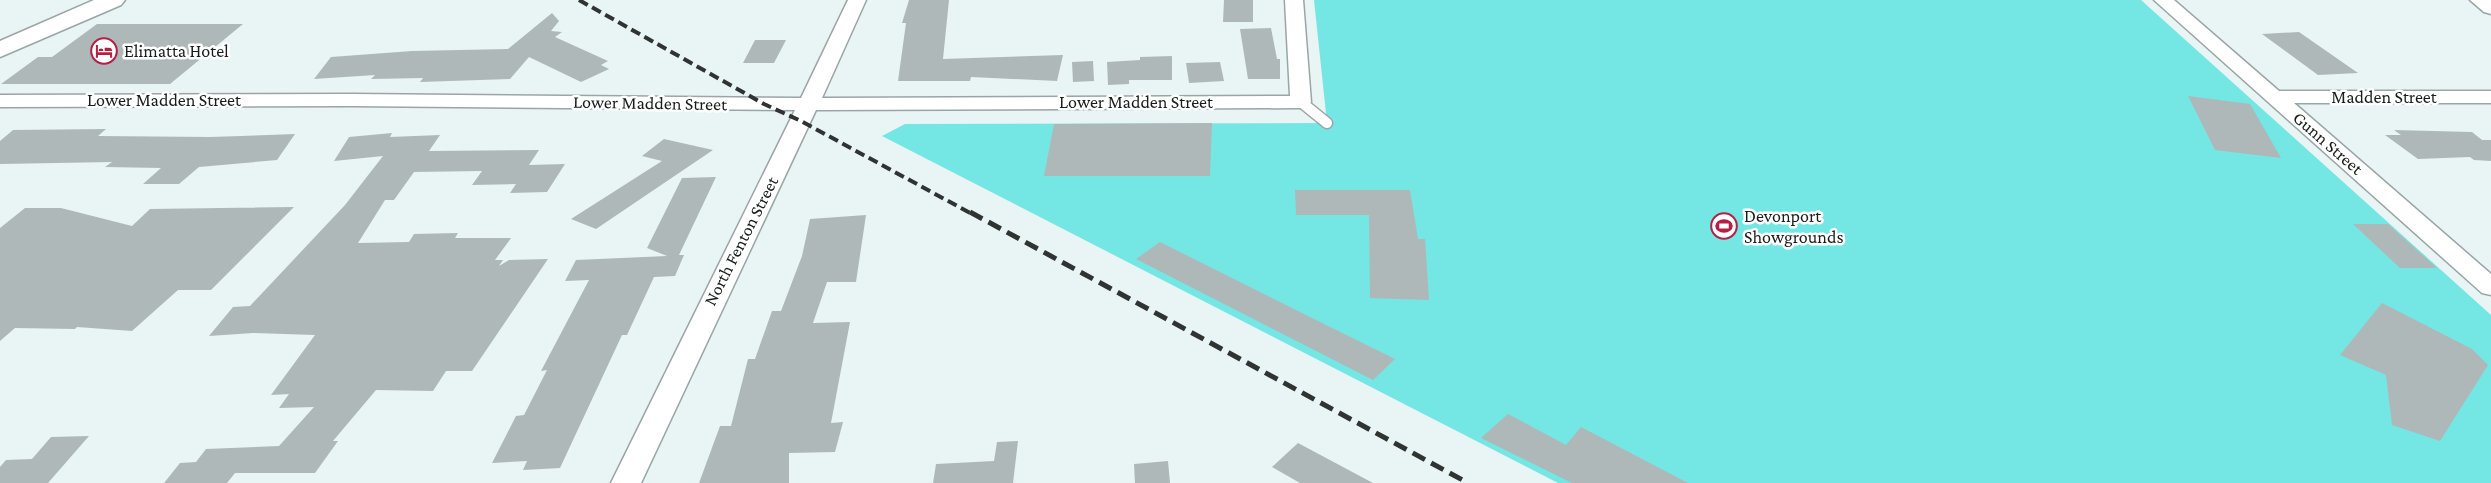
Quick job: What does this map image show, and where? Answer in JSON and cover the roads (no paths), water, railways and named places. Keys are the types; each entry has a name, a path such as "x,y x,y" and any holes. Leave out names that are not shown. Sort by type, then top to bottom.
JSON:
{"street":[{"path":"0,50 113,0"},
{"name":"North Fenton Street","path":"626,483 694,337 810,103 857,0"},
{"path":"1294,0 1301,102"},
{"name":"Gunn Street","path":"2163,0 2277,97 2491,287"},
{"path":"2479,0 2491,8"},
{"name":"Madden Street","path":"2277,97 2491,97"},
{"name":"Lower Madden Street","path":"0,101 1301,102"}],"lane":[{"path":"0,41 94,0"},
{"path":"1301,102 1327,123"}],"railway":[{"path":"579,0 764,104 801,121 972,214"},
{"path":"970,212 1468,483"}],"place":[{"name":"Elimatta Hotel","path":"104,51"},
{"name":"Devonport Showgrounds","path":"1724,226"}]}
